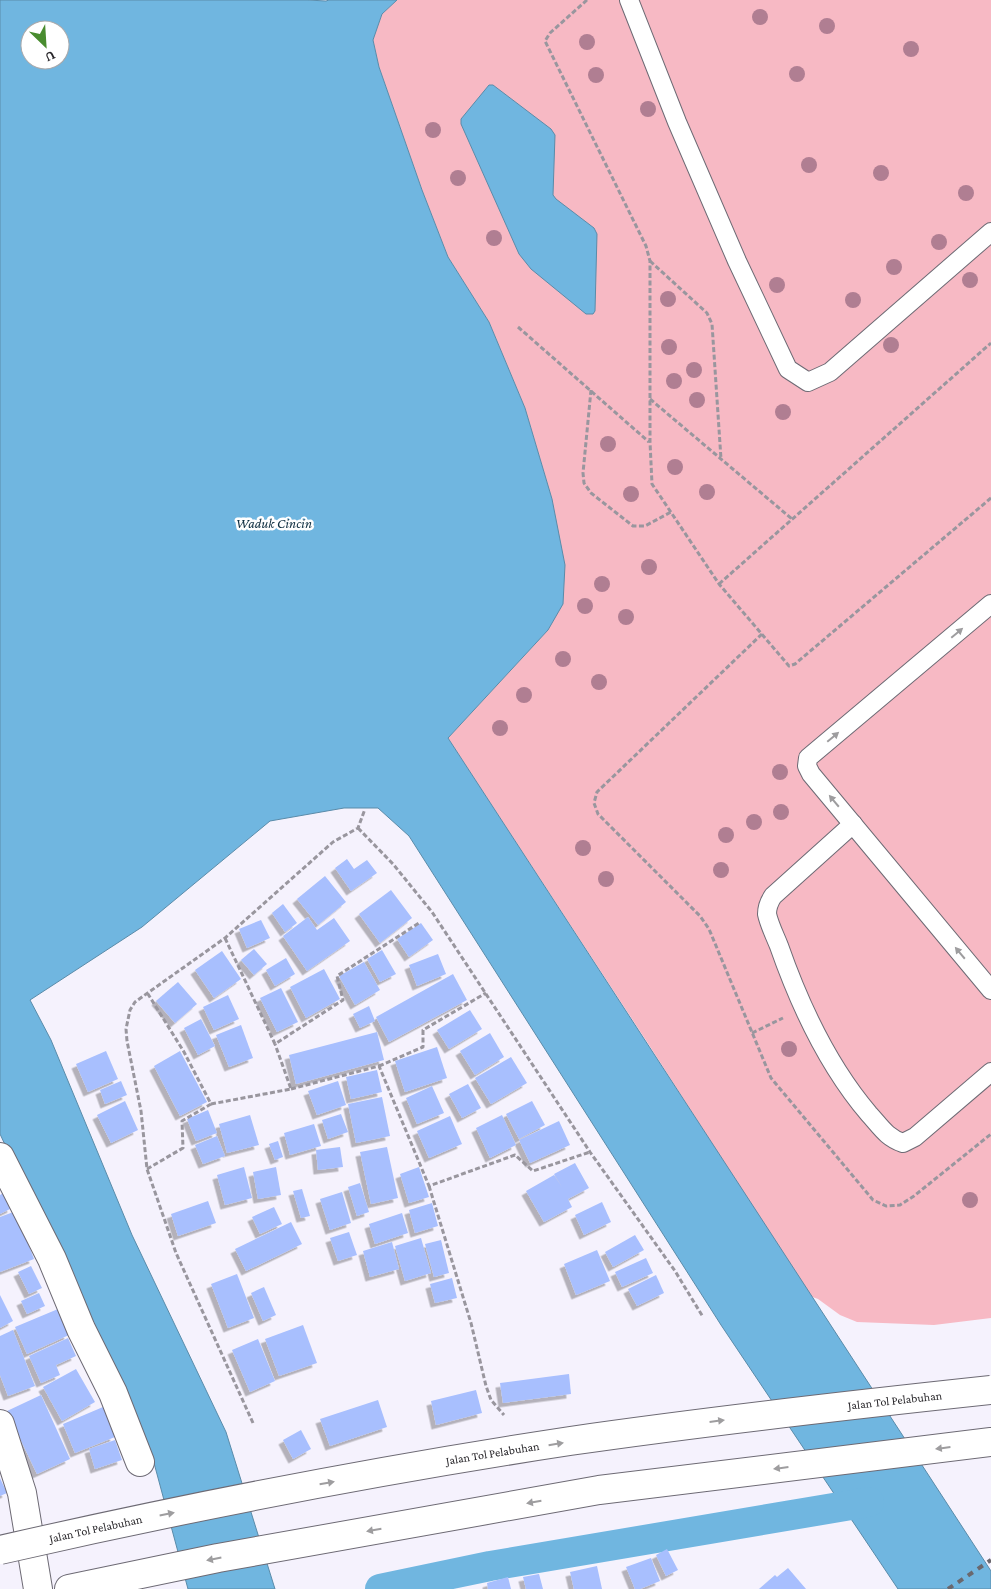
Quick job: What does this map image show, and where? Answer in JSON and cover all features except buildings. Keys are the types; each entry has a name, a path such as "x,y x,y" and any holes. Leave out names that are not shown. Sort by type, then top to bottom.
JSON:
{"main road":[{"path":"0,1157 52,1259 81,1329 113,1393 140,1462"},
{"name":"Jalan Tol Pelabuhan","path":"0,1550 92,1528 264,1494 569,1442 715,1421 991,1390"},
{"path":"0,1424 22,1493 38,1589"},
{"path":"68,1589 218,1558 599,1490 991,1442"}],"lane":[{"path":"629,0 677,122 741,269 788,369 808,382 830,372 991,232"},
{"path":"991,604 808,758 807,766 810,774 991,990"},
{"path":"853,824 773,896 768,904 767,915 804,1008 832,1064 855,1098 891,1139 903,1143 915,1137 991,1072"}],"path":[{"path":"587,0 550,33 546,41 646,246 650,261 650,442 652,484 719,584 789,666 795,664 991,498"},
{"path":"650,261 707,312 712,324 721,459"},
{"path":"518,328 650,442"},
{"path":"719,584 991,343"},
{"path":"591,390 583,473 584,483 590,493 633,526 645,526 671,512"},
{"path":"650,399 792,519"},
{"path":"762,634 597,792 594,802 598,814 700,916 708,929 771,1078 874,1200 886,1206 900,1205 914,1196 991,1134"},
{"path":"253,1423 176,1253 147,1169 141,1111 126,1029 130,1010 135,1002 225,938 333,842 358,828 365,809"},
{"path":"358,828 393,864 432,912 590,1152 675,1271 703,1317"},
{"path":"275,1044 343,1000 337,976 419,923"},
{"path":"225,938 275,1044 291,1089"},
{"path":"147,1169 183,1148 182,1120 211,1104 291,1089 379,1066 424,1047 423,1030 486,993"},
{"path":"148,994 184,1052 211,1104"},
{"path":"752,1033 804,1008"},
{"path":"379,1066 429,1186 471,1324 491,1400 504,1415"},
{"path":"429,1186 515,1155 532,1171 590,1152"}],"shaded area":[{"path":"397,0 991,0 991,1318 934,1325 857,1322 840,1315 818,1299 810,1296 649,1045 448,738 548,630 552,499 525,408 489,322 448,257 422,190 379,67 373,40 382,14"}],"water":[{"name":"Waduk Cincin","path":"0,0 397,0 382,14 373,40 379,67 422,190 448,257 489,322 525,408 552,499 565,565 563,604 548,630 448,738 991,1571 991,1589 898,1589 721,1325 409,836 378,808 344,808 270,821 142,927 30,1000 51,1040 132,1235 226,1432 275,1589 188,1589 154,1463 0,1134"},
{"path":"489,85 493,85 551,129 555,135 553,195 594,228 597,234 595,311 593,314 586,314 531,269 519,254 461,124 461,119"}],"waterway":[{"path":"380,1589 490,1566 869,1502"}],"railway":[{"path":"948,1589 991,1560"}]}
